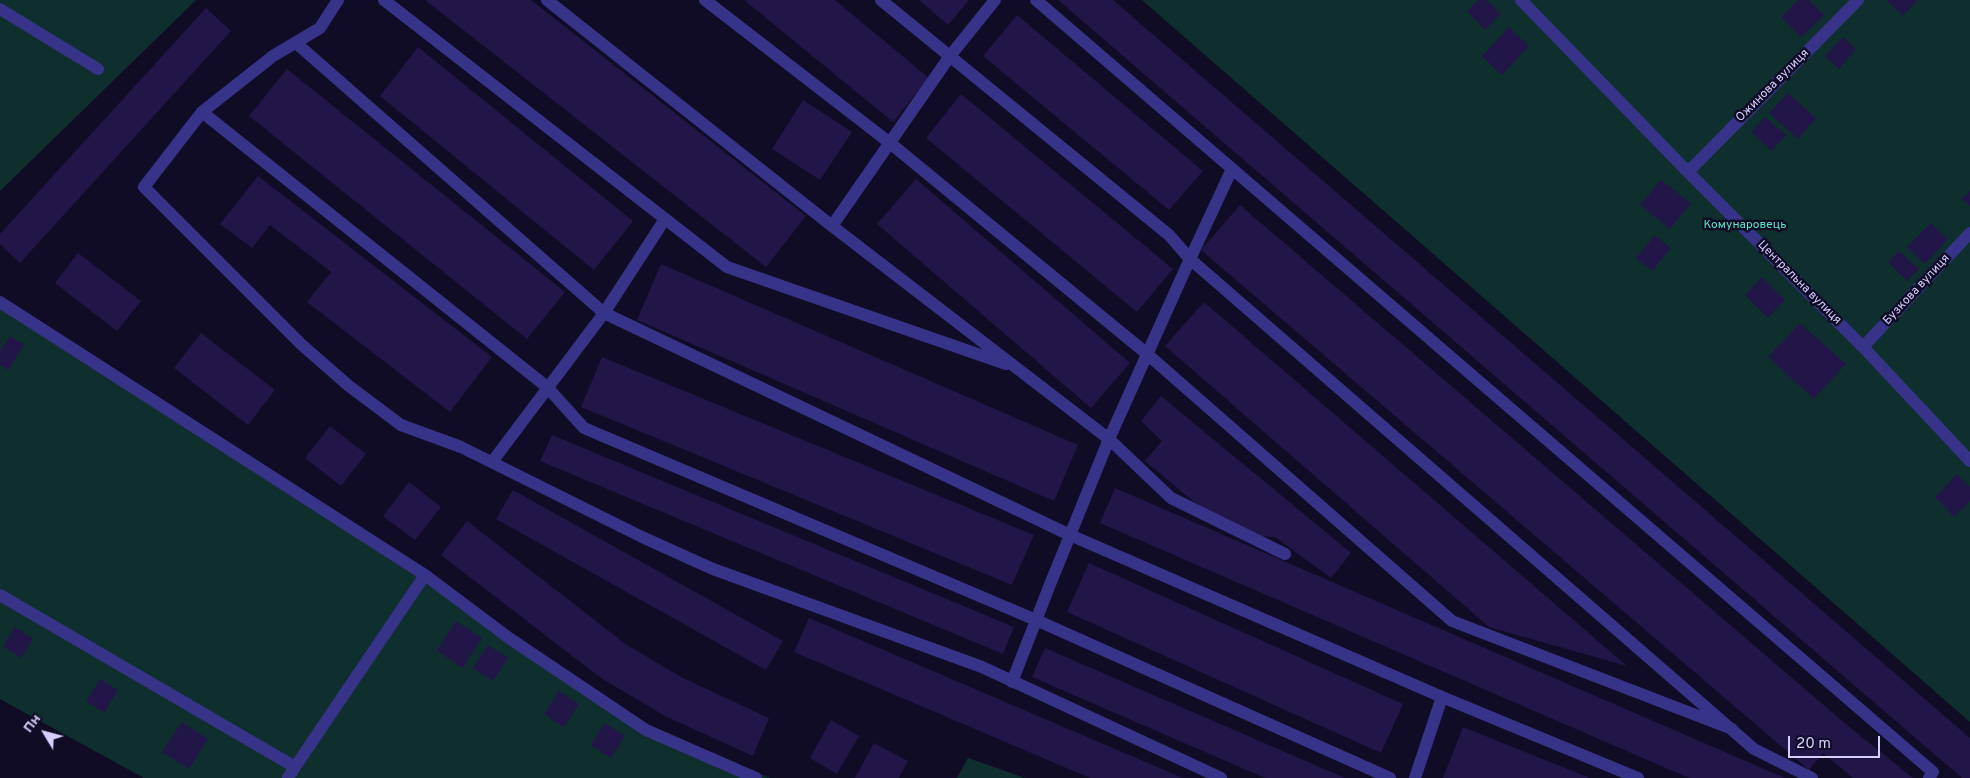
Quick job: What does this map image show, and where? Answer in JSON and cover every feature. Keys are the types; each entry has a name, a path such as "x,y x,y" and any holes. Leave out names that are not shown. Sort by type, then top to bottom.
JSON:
{"street":[{"path":"338,0 320,28 273,56 202,112 144,187 302,345 349,386 401,425 461,447 642,538 713,569 982,667 1221,778"},
{"path":"384,0 728,267 1015,367"},
{"path":"547,0 832,226 1109,440 1170,498 1285,554"},
{"path":"705,0 890,143 1146,353 1452,621 1732,730"},
{"path":"881,0 1169,235 1190,259 1754,749 1812,778"},
{"path":"832,226 950,56 995,0"},
{"path":"1036,0 1934,776"},
{"name":"Центральна вулиця","path":"1521,0 1688,172 1863,347 1970,461"},
{"name":"Ожинова вулиця","path":"1688,172 1858,0"},
{"path":"0,9 98,69"},
{"path":"296,43 604,313 1070,535 1442,697 1638,778"},
{"path":"202,112 547,387 584,428 1036,620 1390,778"},
{"path":"1012,682 1070,535 1146,353 1232,169"},
{"path":"492,462 604,313 665,219"},
{"name":"Бузкова вулиця","path":"1863,347 1970,233"},
{"path":"0,302 425,575 510,638 646,730 756,778"},
{"path":"0,595 291,773 425,575"},
{"path":"1415,778 1442,697"}],"green space":[{"path":"0,0 196,0 0,191"},
{"name":"Комунаровець","path":"1142,0 1970,0 1970,722"},
{"path":"0,297 646,730 770,778 144,778 0,699"},
{"path":"968,758 1025,778 957,778"}],"building":[{"path":"425,0 531,0 806,216 766,267"},
{"path":"744,0 835,0 929,78 893,122"},
{"path":"919,0 969,0 948,25"},
{"path":"1058,0 1113,0 1970,738 1970,778 1962,778"},
{"path":"1478,0 1487,0 1501,14 1485,30 1467,11"},
{"path":"1798,0 1809,0 1824,15 1801,37 1781,17"},
{"path":"1886,0 1917,0 1903,16"},
{"path":"206,8 231,31 20,263 0,244 0,234"},
{"path":"1017,15 1203,171 1169,210 983,56"},
{"path":"1509,27 1529,46 1502,75 1482,56"},
{"path":"1843,37 1856,49 1839,69 1825,56"},
{"path":"418,47 633,221 594,270 380,96"},
{"path":"287,69 565,292 527,339 249,116"},
{"path":"1788,93 1816,118 1798,139 1769,113"},
{"path":"961,94 1173,269 1137,312 926,138"},
{"path":"803,100 852,132 820,180 772,149"},
{"path":"1765,117 1786,135 1771,151 1751,132"},
{"path":"258,176 492,357 450,412 307,302 331,272 270,225 252,248 220,224"},
{"path":"916,179 1130,363 1091,408 877,224"},
{"path":"1661,180 1691,203 1670,229 1640,205"},
{"path":"1970,191 1970,206 1962,199"},
{"path":"1240,205 1847,725 1913,778 1853,778 1823,753 1809,770 1201,250"},
{"path":"1931,223 1948,239 1925,264 1907,247"},
{"path":"1655,235 1671,248 1652,271 1636,258"},
{"path":"1899,251 1919,269 1907,281 1888,262"},
{"path":"78,253 141,301 117,331 55,283"},
{"path":"661,264 1078,445 1054,501 637,320"},
{"path":"1762,277 1785,300 1768,318 1745,295"},
{"path":"1204,302 1627,666 1489,627 1165,346"},
{"path":"1800,323 1846,364 1814,399 1768,357"},
{"path":"201,333 275,390 248,425 174,368"},
{"path":"10,336 24,345 8,370 0,365 0,351"},
{"path":"602,357 1034,535 1012,585 581,407"},
{"path":"1161,396 1351,553 1331,578 1275,537 1253,536 1211,516 1145,461 1162,441 1141,421"},
{"path":"330,426 366,454 341,486 305,458"},
{"path":"552,435 1014,627 1003,654 540,461"},
{"path":"1957,474 1970,487 1970,501 1954,517 1935,497"},
{"path":"409,482 441,507 415,540 383,516"},
{"path":"1115,488 1785,778 1689,778 1100,523"},
{"path":"513,490 783,641 766,670 496,519"},
{"path":"467,521 627,645 683,678 769,718 753,756 665,716 601,678 441,555"},
{"path":"1089,563 1403,704 1381,753 1067,612"},
{"path":"809,618 1183,778 1090,778 794,652"},
{"path":"456,621 482,638 463,668 437,651"},
{"path":"15,627 33,639 21,658 3,646"},
{"path":"488,645 508,658 493,681 473,668"},
{"path":"1045,648 1345,778 1265,778 1032,677"},
{"path":"100,679 118,690 104,713 86,701"},
{"path":"559,691 579,704 564,727 544,714"},
{"path":"831,720 859,736 837,774 810,758"},
{"path":"182,722 208,739 189,769 162,752"},
{"path":"605,723 625,736 611,758 591,745"},
{"path":"1463,727 1590,778 1443,778"},
{"path":"874,743 908,761 899,778 855,778"}]}
